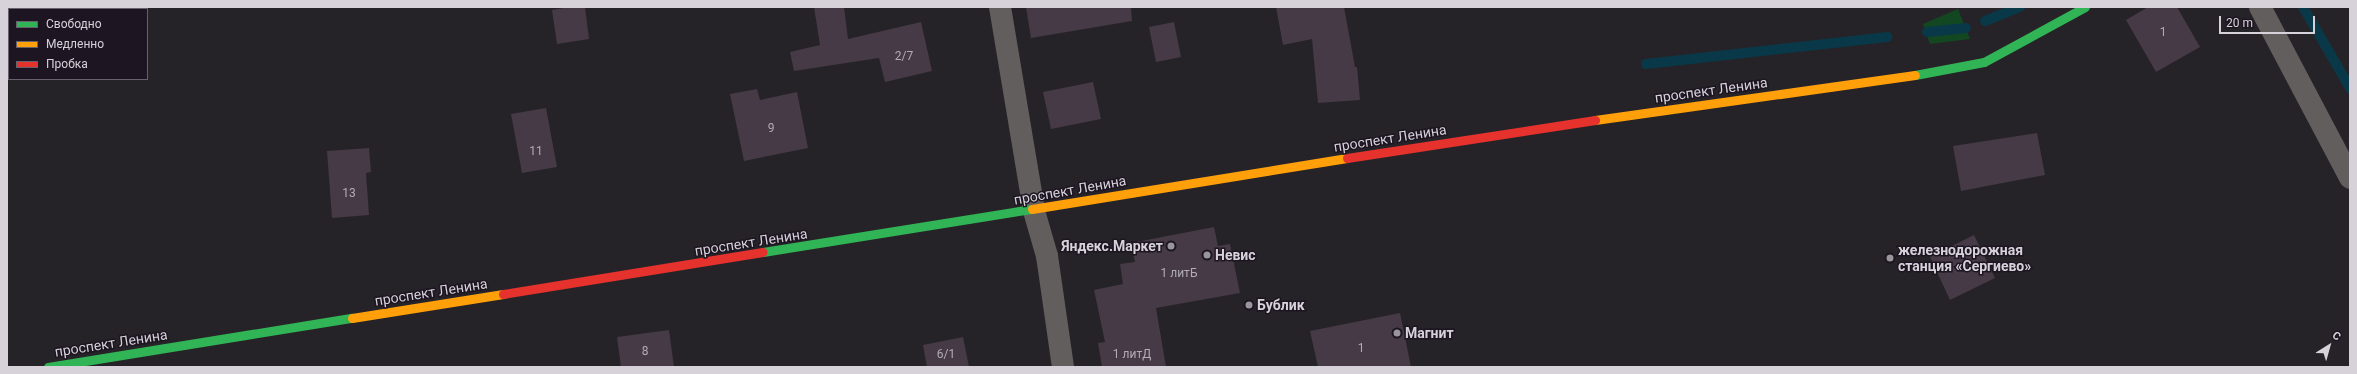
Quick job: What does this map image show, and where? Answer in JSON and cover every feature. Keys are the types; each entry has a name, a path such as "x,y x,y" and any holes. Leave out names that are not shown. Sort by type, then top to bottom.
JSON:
{"street":[{"path":"1000,7 1034,211 1046,256 1063,367"},
{"name":"проспект Ленина","path":"48,367 1034,211 1548,126 1864,84 1984,62 2085,7"},
{"path":"2260,7 2350,178"}],"green space":[{"path":"1958,9 1970,39 1930,44 1923,24"}],"building":[{"path":"570,7 585,7 589,39 557,44 552,10"},
{"path":"814,7 844,7 848,39 921,22 932,71 885,82 879,58 794,71 790,52 820,45"},
{"path":"1026,7 1131,7 1132,21 1031,38"},
{"path":"1276,7 1344,7 1355,67 1357,67 1360,100 1318,103 1312,39 1283,45"},
{"path":"2148,7 2177,7 2200,47 2156,72 2126,20"},
{"path":"1174,22 1181,57 1156,62 1149,27"},
{"path":"1093,82 1101,119 1051,129 1043,92"},
{"path":"757,89 760,100 797,92 808,148 744,161 730,94"},
{"path":"546,108 557,167 522,173 511,114"},
{"path":"2037,133 2045,175 1961,191 1953,146"},
{"path":"369,148 371,172 366,173 369,215 332,218 327,151"},
{"path":"1214,227 1218,246 1230,244 1240,293 1156,308 1166,367 1102,367 1098,343 1105,342 1094,290 1123,284 1120,264 1135,262 1131,243"},
{"path":"1974,235 1995,278 1950,300 1930,257"},
{"path":"1400,313 1411,367 1318,367 1310,331"},
{"path":"669,330 674,367 621,367 617,337"},
{"path":"963,337 969,367 927,367 923,345"}],"waterway":[{"path":"1985,21 2020,7"},
{"path":"2303,7 2350,88"},
{"path":"1927,32 1966,28"},
{"path":"1646,64 1887,37"}],"traffic: fast":[{"path":"1915,75 1984,62 2085,7"},
{"path":"763,252 1032,209"},
{"path":"48,367 352,318"}],"traffic: slow":[{"path":"1595,120 1915,75"},
{"path":"1032,209 1347,158"},
{"path":"352,318 503,294"}],"traffic: jam":[{"path":"1347,158 1595,120"},
{"path":"503,294 763,252"}],"place":[{"name":"Яндекс.Маркет","path":"1171,246"},
{"name":"Невис","path":"1207,255"},
{"name":"железнодорожная станция «Сергиево»","path":"1890,258"},
{"name":"Бублик","path":"1249,305"},
{"name":"Магнит","path":"1397,333"}]}
